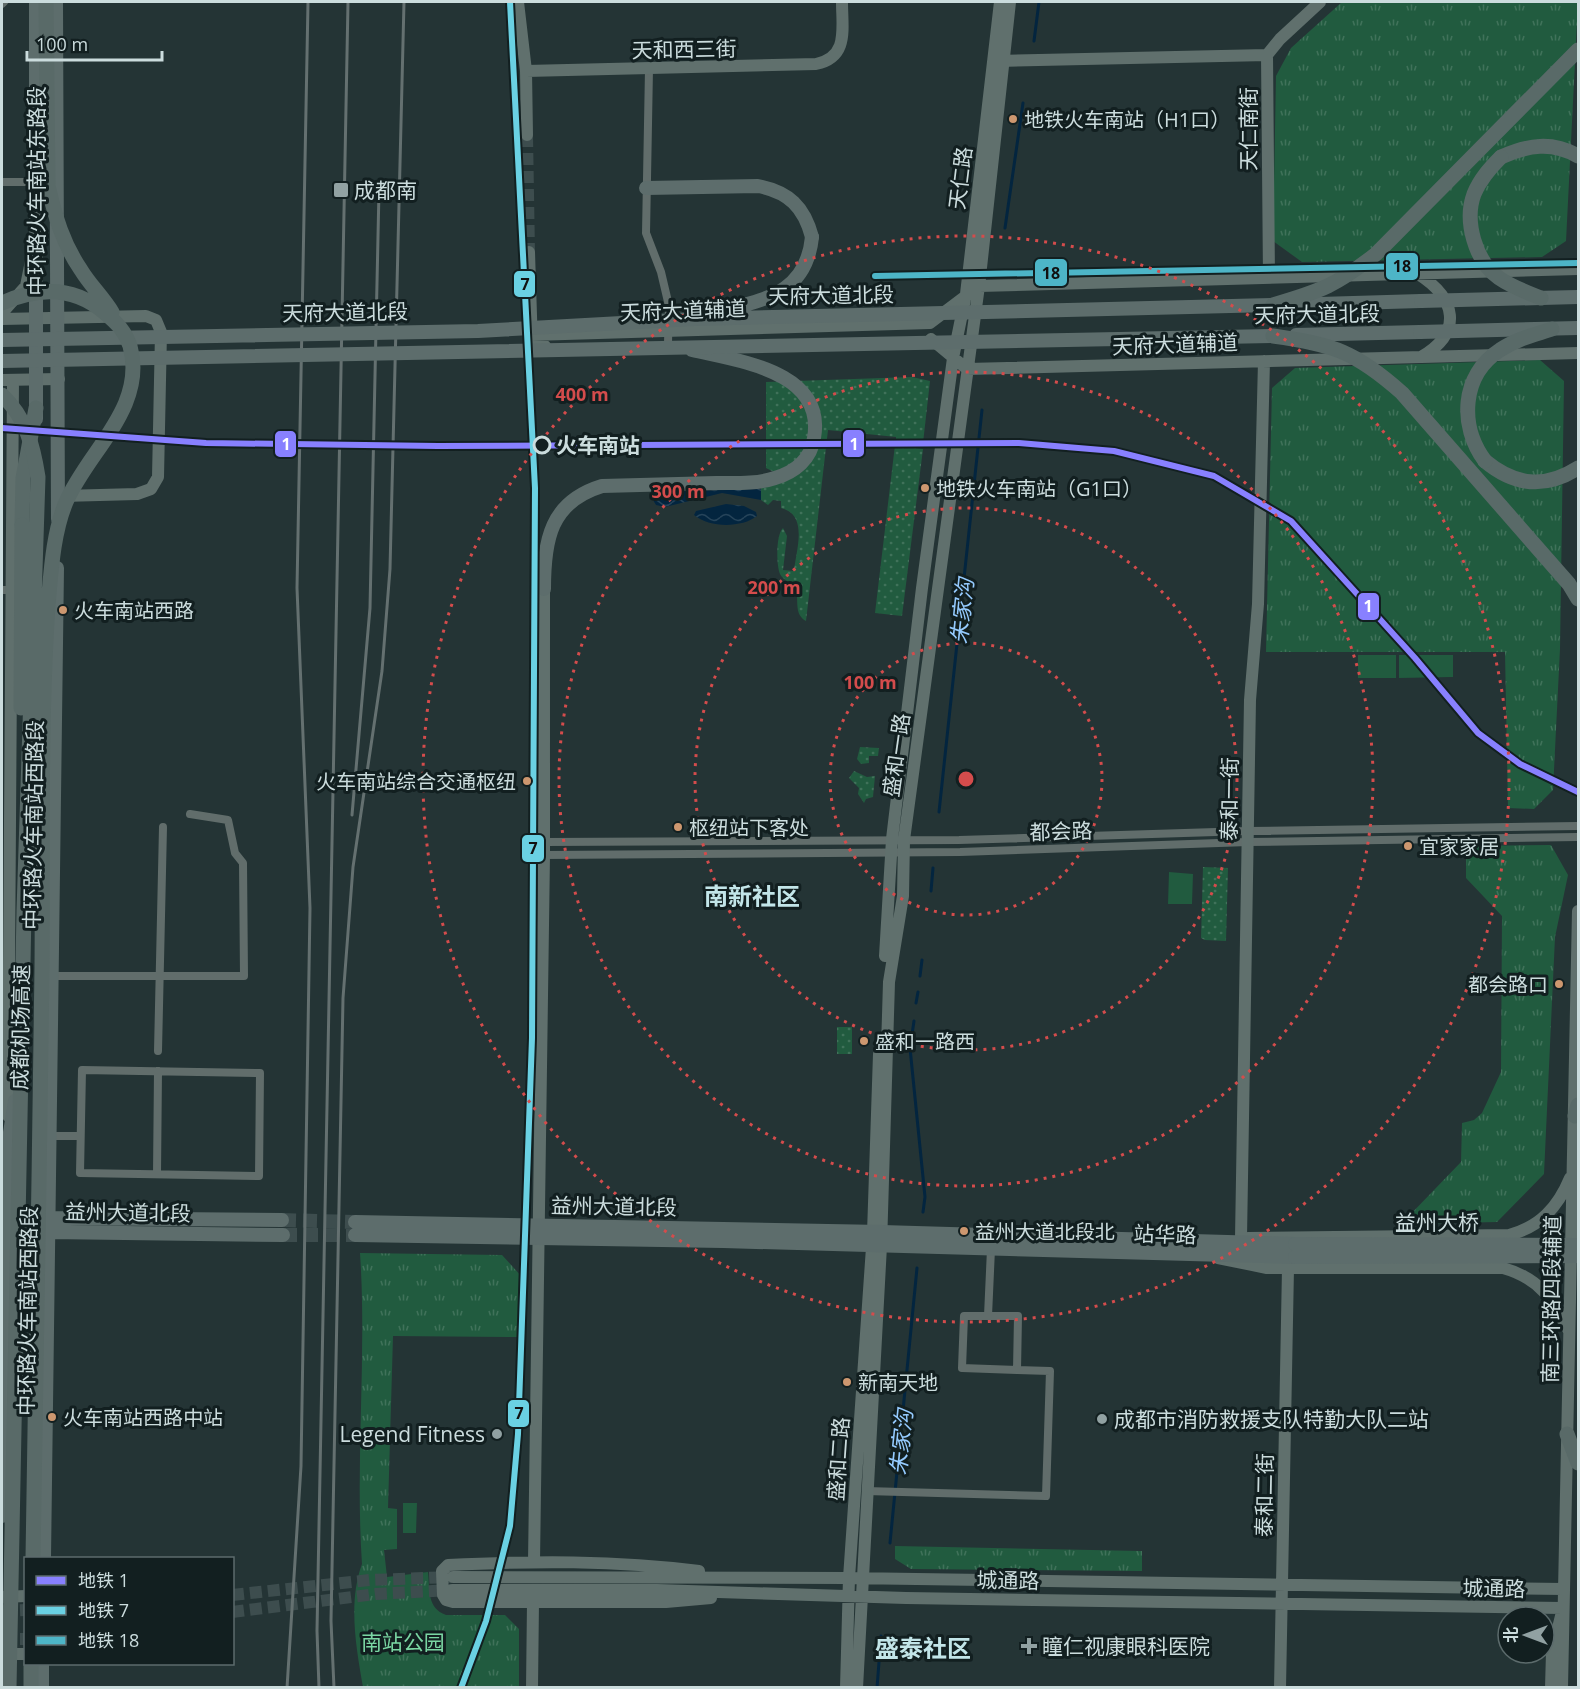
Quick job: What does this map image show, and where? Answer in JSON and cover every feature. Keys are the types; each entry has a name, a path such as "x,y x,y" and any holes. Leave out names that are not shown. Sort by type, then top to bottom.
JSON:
{"highway":[{"path":"46,2 46,157 48,186 54,215 81,271 122,327"},
{"path":"1273,305 1322,291 1344,279 1376,254 1578,50"},
{"path":"1541,298 1497,277 1481,258 1474,240 1471,219 1474,195 1485,173 1501,157 1524,147 1544,145 1566,148 1578,156"},
{"path":"2,303 30,293 64,291 98,307 122,327"},
{"name":"成都机场高速","path":"33,1557 48,604 55,547 66,503 127,401 133,373 130,347 122,327"},
{"path":"1552,329 1513,342 1497,351 1480,370 1471,386 1467,406 1468,428 1473,444 1485,461 1498,472 1515,480 1535,483 1553,481 1578,468"},
{"path":"1273,336 1321,343 1346,352 1374,368 1409,402 1569,584 1578,599"},
{"name":"成都机场高速","path":"2,395 24,424 33,445 39,477 24,911 9,1688"},
{"path":"24,911 20,755 22,478 36,408"},
{"path":"1567,1434 1578,1463"},
{"path":"31,1688 32,1665"}],"main road":[{"name":"中环路火车南站东路段","path":"36,2 34,249 36,380"},
{"name":"中环路火车南站东路段","path":"56,2 59,379"},
{"path":"646,188 758,186 787,196 807,219 812,237 811,254 804,270 792,284 778,294 694,319"},
{"name":"天府大道北段","path":"2,340 478,331 694,319 1578,297"},
{"name":"天府大道北段","path":"2,361 692,350 1578,328"},
{"path":"544,589 549,532 563,509 574,498 602,486 762,482 794,470 809,455 815,429 813,410 799,388 789,380 761,367 692,350"},
{"name":"中环路火车南站西路段","path":"44,1557 59,379"},
{"name":"中环路火车南站西路段","path":"2,1516 3,1235 8,1145 27,1029 35,590 36,380"},
{"name":"益州大道北段","path":"3,1235 49,1225 282,1220"},
{"name":"益州大道北段","path":"49,1225 283,1235"},
{"name":"益州大道北段","path":"355,1229 877,1239"},
{"name":"站华路","path":"877,1239 991,1249 1214,1250"},
{"name":"站华路","path":"877,1239 1214,1250 1241,1257 1293,1256"},
{"name":"益州大桥","path":"1293,1256 1578,1245"},
{"path":"1214,1250 1293,1256"},
{"name":"益州大桥","path":"1293,1256 1578,1256"},
{"path":"42,1665 42,1688"}],"street":[{"path":"518,2 526,71 527,135"},
{"name":"天和西三街","path":"526,71 816,64 830,61 838,53 842,33 842,2"},
{"name":"天仁路","path":"979,286 999,61 1000,2"},
{"name":"天仁路","path":"953,358 966,294 999,61 1010,2"},
{"path":"999,61 1267,55 1280,39 1320,2"},
{"name":"天仁南街","path":"1267,55 1269,278"},
{"path":"649,69 646,233 664,284 669,306 668,343"},
{"path":"2,182 35,182"},
{"path":"2,313 26,286 34,249"},
{"path":"530,252 532,341"},
{"path":"979,286 1578,269"},
{"path":"1417,274 1436,285 1444,295 1449,311 1449,325 1443,340 1420,357"},
{"name":"天府大道辅道","path":"532,341 668,330 930,322 979,286"},
{"name":"盛和一路","path":"898,846 979,286"},
{"path":"2,320 146,316 156,320 161,332 158,477 151,489 138,494 58,496"},
{"name":"天府大道辅道","path":"532,341 668,343 929,337 967,369 1578,353"},
{"name":"盛和一路","path":"877,1239 890,982 903,896 898,846 922,588 953,358"},
{"name":"泰和一街","path":"1241,1238 1250,700 1258,604 1263,362"},
{"path":"8,1145 5,701 7,380 59,379"},
{"path":"534,1562 544,848 544,589"},
{"path":"6,590 35,590"},
{"path":"5,701 32,700"},
{"path":"52,976 244,976 243,863 235,853 228,820 190,814"},
{"name":"都会路","path":"1248,837 1578,826"},
{"path":"158,1051 163,827"},
{"name":"都会路","path":"544,848 898,846 959,840 1578,837"},
{"name":"都会路","path":"544,848 898,846"},
{"name":"南三环路四段辅道","path":"1562,1688 1573,1172 1577,1111 1578,912"},
{"path":"82,1070 158,1071 260,1073 259,1176 80,1173 82,1070"},
{"path":"157,1174 158,1071"},
{"path":"50,1136 80,1136"},
{"path":"1509,1235 1530,1228 1554,1208 1562,1199 1573,1172"},
{"path":"1214,1250 1241,1238 1509,1235 1519,1238 1521,1259 1503,1268"},
{"path":"857,1688 855,1578 866,1491 877,1239"},
{"name":"盛和二路","path":"855,1578 877,1239"},
{"path":"988,1316 991,1249"},
{"path":"1214,1250 1251,1266 1293,1256 1503,1268 1524,1275 1541,1286 1557,1308 1570,1332"},
{"name":"泰和二街","path":"1280,1688 1293,1256"},
{"path":"866,1491 1046,1496 1050,1371 1017,1370 962,1368 964,1316 1018,1316 1017,1370"},
{"path":"753,1592 666,1602 446,1600 443,1595 442,1571 448,1565 534,1562 662,1566 754,1578"},
{"name":"城通路","path":"453,1577 855,1578 1563,1589"},
{"name":"城通路","path":"452,1590 753,1592 855,1596 1563,1608"},
{"path":"2,1597 24,1596"},
{"path":"846,1688 855,1596"},
{"path":"532,1688 533,1602"},
{"path":"1556,1636 1563,1608"},
{"path":"2,1654 24,1654"},
{"path":"1542,1688 1548,1665"},
{"path":"1551,1688 1552,1665"}],"green space":[{"path":"1342,2 1578,2 1566,241 1542,257 1302,262 1273,241 1276,76 1291,48"},
{"path":"1540,360 1564,381 1560,649 1553,790 1534,809 1508,808 1505,652 1266,652 1272,388 1295,368"},
{"path":"912,377 930,381 923,443 896,440 896,437 828,430 806,621 798,611 795,588 781,576 778,563 778,543 783,528 787,536 783,570 794,571 798,525 790,512 781,508 781,501 773,500 768,505 761,500 761,486 784,477 766,468 766,382"},
{"path":"895,445 923,449 902,616 875,613"},
{"path":"1358,655 1396,655 1396,678 1358,678"},
{"path":"1399,655 1453,655 1453,677 1399,678"},
{"path":"860,747 879,748 878,756 869,756 869,763 861,764 857,759"},
{"path":"854,771 867,777 875,776 873,797 866,799 864,803 858,794 859,788 849,778"},
{"path":"1551,845 1568,875 1555,937 1544,1174 1497,1222 1407,1224 1407,1218 1461,1162 1462,1123 1474,1120 1482,1113 1501,1072 1502,916 1466,878 1466,846"},
{"path":"1203,867 1228,868 1226,941 1201,938"},
{"path":"1169,872 1193,874 1192,904 1168,904"},
{"path":"837,1027 852,1027 852,1054 837,1054"},
{"name":"南站公园","path":"360,1253 502,1255 522,1277 522,1337 393,1336 388,1508 397,1509 397,1549 384,1550 387,1577 428,1572 432,1603 440,1612 446,1615 505,1615 519,1629 519,1687 363,1687 354,1609 362,1564"},
{"path":"403,1503 417,1503 416,1533 403,1533"},
{"path":"895,1546 1142,1551 1142,1571 911,1569 895,1559"}],"water":[{"path":"761,489 761,500 722,493 665,507 656,505 653,500 655,494 659,492"},
{"path":"726,504 744,506 756,512 757,516 743,523 726,525 708,522 694,515 696,511"}],"waterway":[{"name":"朱家沟","path":"1034,41 1039,2"},
{"name":"朱家沟","path":"1005,228 1023,103"},
{"name":"朱家沟","path":"939,812 982,410"},
{"name":"朱家沟","path":"931,891 933,868"},
{"name":"朱家沟","path":"920,976 922,960"},
{"name":"朱家沟","path":"916,1003 918,992"},
{"name":"朱家沟","path":"914,1021 910,1048 925,1197 923,1212"},
{"name":"朱家沟","path":"890,1543 917,1268"},
{"name":"朱家沟","path":"877,1688 881,1636"}],"tunnel":[{"path":"527,135 529,252"},
{"path":"282,1220 355,1222"},
{"path":"283,1235 355,1235"},
{"path":"234,1595 370,1580 452,1577"},
{"path":"234,1612 376,1594 452,1590"},
{"path":"2,1611 24,1610"},
{"path":"2,1639 24,1639"}],"railway":[{"path":"287,1688 301,1466 310,908 297,588 308,2"},
{"path":"319,1688 317,1631 348,2"},
{"path":"334,1688 331,1621 343,998 353,867 382,671 390,569 404,2"},
{"path":"352,815 370,608 379,190"}],"metro line":[{"name":"7","path":"461,1688 486,1621 510,1526 518,1434 532,1038 535,488 510,2"},
{"name":"18","path":"875,276 1578,263"},
{"name":"1","path":"2,428 206,443 438,446 1019,443 1114,451 1214,476 1291,521 1415,658 1478,733 1520,764 1578,792"}],"place":[{"name":"地铁火车南站（H1口）","path":"1013,119"},
{"name":"成都南","path":"341,190"},
{"name":"火车南站","path":"542,445"},
{"name":"地铁火车南站（G1口）","path":"925,488"},
{"name":"火车南站西路","path":"63,610"},
{"name":"火车南站综合交通枢纽","path":"527,781"},
{"name":"枢纽站下客处","path":"678,827"},
{"name":"宜家家居","path":"1408,846"},
{"name":"都会路口","path":"1559,984"},
{"name":"盛和一路西","path":"864,1041"},
{"name":"益州大道北段北","path":"964,1231"},
{"name":"新南天地","path":"847,1382"},
{"name":"火车南站西路中站","path":"52,1417"},
{"name":"成都市消防救援支队特勤大队二站","path":"1102,1419"},
{"name":"Legend Fitness","path":"497,1434"},
{"name":"瞳仁视康眼科医院","path":"1029,1646"}],"district":[{"name":"南新社区","path":"752,895"},
{"name":"盛泰社区","path":"923,1647"}]}
